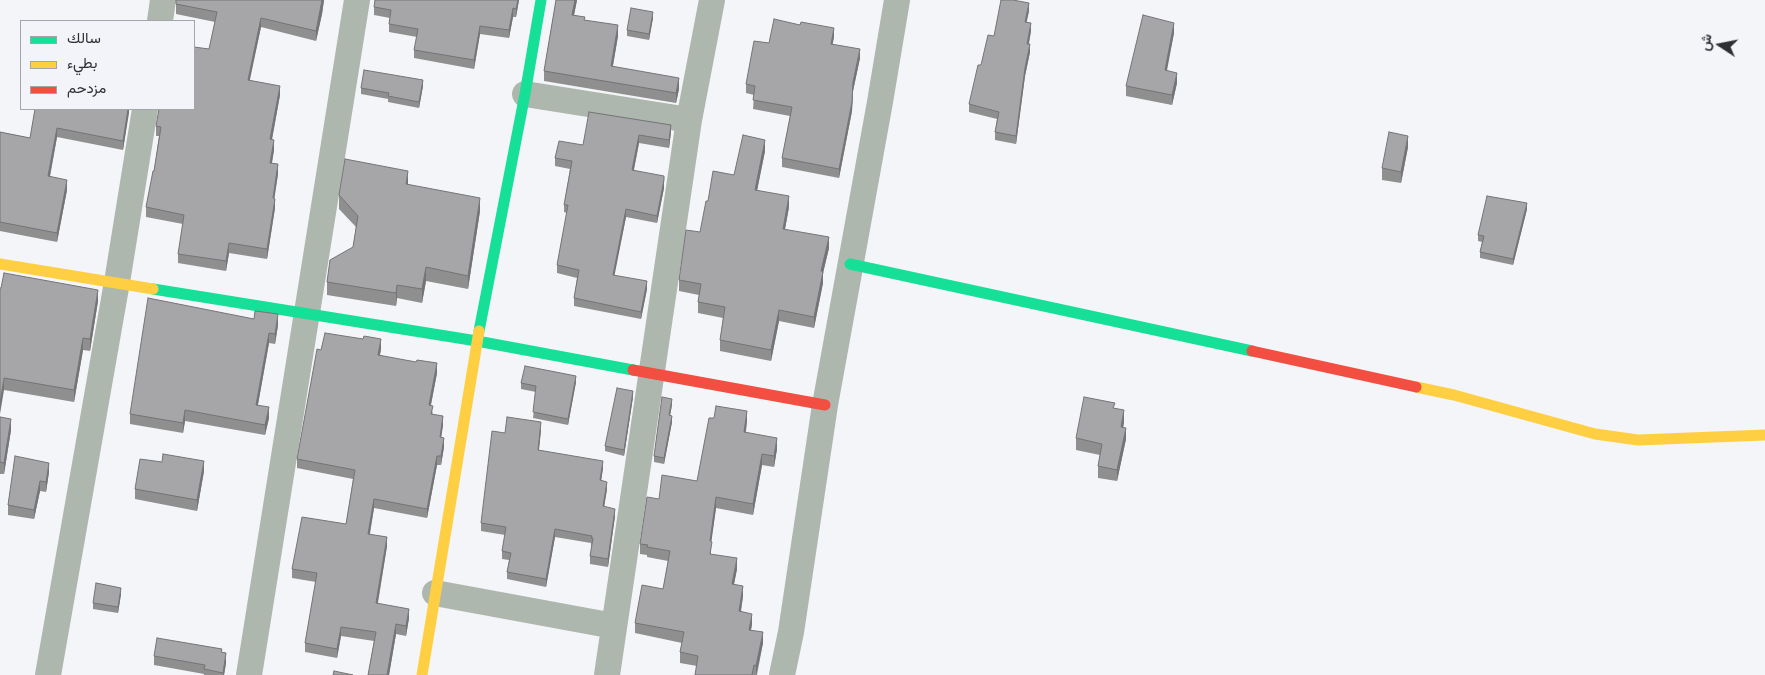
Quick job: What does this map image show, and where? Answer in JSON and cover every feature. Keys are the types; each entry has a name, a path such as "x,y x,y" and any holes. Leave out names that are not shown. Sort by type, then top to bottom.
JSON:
{"street":[{"path":"160,20 163,0"},
{"path":"249,675 357,0"},
{"path":"422,675 477,341 525,94 541,0"},
{"path":"607,675 689,120 712,0"},
{"path":"782,675 791,632 825,405 897,0"},
{"path":"525,94 689,120"},
{"path":"48,675 146,110"},
{"path":"0,264 307,312 477,341 825,405"},
{"path":"850,264 1454,395 1595,434 1638,440 1765,435"},
{"path":"436,593 614,626"}],"building":[{"path":"176,0 322,0 316,31 261,18 248,80 280,86 270,139 274,140 270,163 278,164 273,198 275,199 267,249 229,243 226,261 178,254 184,215 146,207 161,127 156,126 159,110 195,110 195,47 209,49 217,12 176,4"},
{"path":"375,0 518,0 516,9 513,8 509,30 480,26 474,60 414,50 418,29 389,24 391,10 374,7"},
{"path":"556,0 575,0 572,15 585,17 584,20 618,25 611,66 679,78 676,93 544,71"},
{"path":"1001,0 1029,3 1025,22 1031,23 1027,44 1030,44 1016,136 995,132 999,112 969,104 978,65 981,65 988,35 994,36"},
{"path":"631,8 653,12 649,34 627,30"},
{"path":"1143,15 1174,23 1165,70 1177,73 1172,95 1126,86"},
{"path":"774,19 800,25 801,22 834,28 831,44 860,49 839,169 782,158 792,107 753,100 755,86 746,84 754,41 769,43"},
{"path":"364,70 423,80 419,102 388,96 389,93 361,88"},
{"path":"35,110 128,110 123,141 57,128 48,176 67,180 57,233 0,222 0,132 30,138"},
{"path":"589,112 671,125 669,140 639,135 632,170 664,176 664,180 657,216 626,209 613,275 647,281 641,312 574,298 579,270 557,265 568,205 564,205 572,161 555,158 559,141 583,145"},
{"path":"1389,132 1408,136 1401,172 1382,168"},
{"path":"743,135 765,140 755,190 789,196 783,229 829,237 821,271 823,272 814,317 779,310 771,350 720,340 725,307 698,302 701,284 679,280 686,230 700,232 713,171 734,175"},
{"path":"345,159 408,171 406,184 480,198 468,276 426,267 422,289 397,285 396,293 327,282 330,260 353,247 358,216 339,195"},
{"path":"1487,196 1527,203 1513,259 1480,252 1484,236 1478,235"},
{"path":"4,273 98,290 90,339 83,338 74,390 4,378 0,403 0,288"},
{"path":"148,298 254,319 255,311 278,314 275,334 269,333 256,405 269,407 265,425 185,410 183,423 130,414"},
{"path":"325,333 363,339 364,336 381,339 378,355 416,362 417,360 437,363 429,405 433,406 431,414 443,416 440,437 444,438 441,456 437,456 427,509 374,499 368,534 387,537 376,603 409,609 406,626 396,624 387,675 368,675 376,632 341,627 337,649 305,643 317,573 292,569 302,517 346,524 355,470 297,459 317,349 321,350"},
{"path":"525,366 576,376 568,419 533,412 536,386 521,383"},
{"path":"617,388 633,391 624,450 605,446"},
{"path":"662,397 672,399 669,415 672,416 664,458 654,456"},
{"path":"1084,397 1115,403 1113,408 1124,410 1121,427 1126,428 1117,470 1098,466 1102,444 1076,438"},
{"path":"716,406 747,411 744,432 777,438 774,456 762,454 753,504 716,497 710,541 712,542 710,554 737,558 732,584 743,586 739,611 752,614 749,630 763,632 756,666 754,665 752,675 695,675 698,656 680,652 684,632 635,623 642,585 663,589 670,551 640,544 647,497 659,499 662,475 697,481 709,418 714,418"},
{"path":"0,417 11,419 4,463 0,462"},
{"path":"507,417 541,422 538,450 603,461 600,480 607,482 603,506 615,509 608,559 590,556 592,536 555,529 546,579 507,572 511,553 502,551 506,527 481,523 492,431 505,433"},
{"path":"163,454 204,461 197,500 135,489 140,459 162,462"},
{"path":"15,456 49,463 46,482 40,481 34,510 8,505"},
{"path":"96,583 121,588 118,607 93,603"},
{"path":"157,638 222,649 221,652 226,653 223,673 204,669 205,665 154,656"},
{"path":"334,671 353,675 333,675"}],"traffic: fast":[{"path":"479,331 525,94 541,0"},
{"path":"850,264 1252,351"},
{"path":"153,289 477,341 633,370"}],"traffic: slow":[{"path":"0,264 153,289"},
{"path":"422,675 479,331"},
{"path":"1416,387 1454,395 1595,434 1638,440 1765,435"}],"traffic: jam":[{"path":"1252,351 1416,387"},
{"path":"633,370 825,405"}]}
